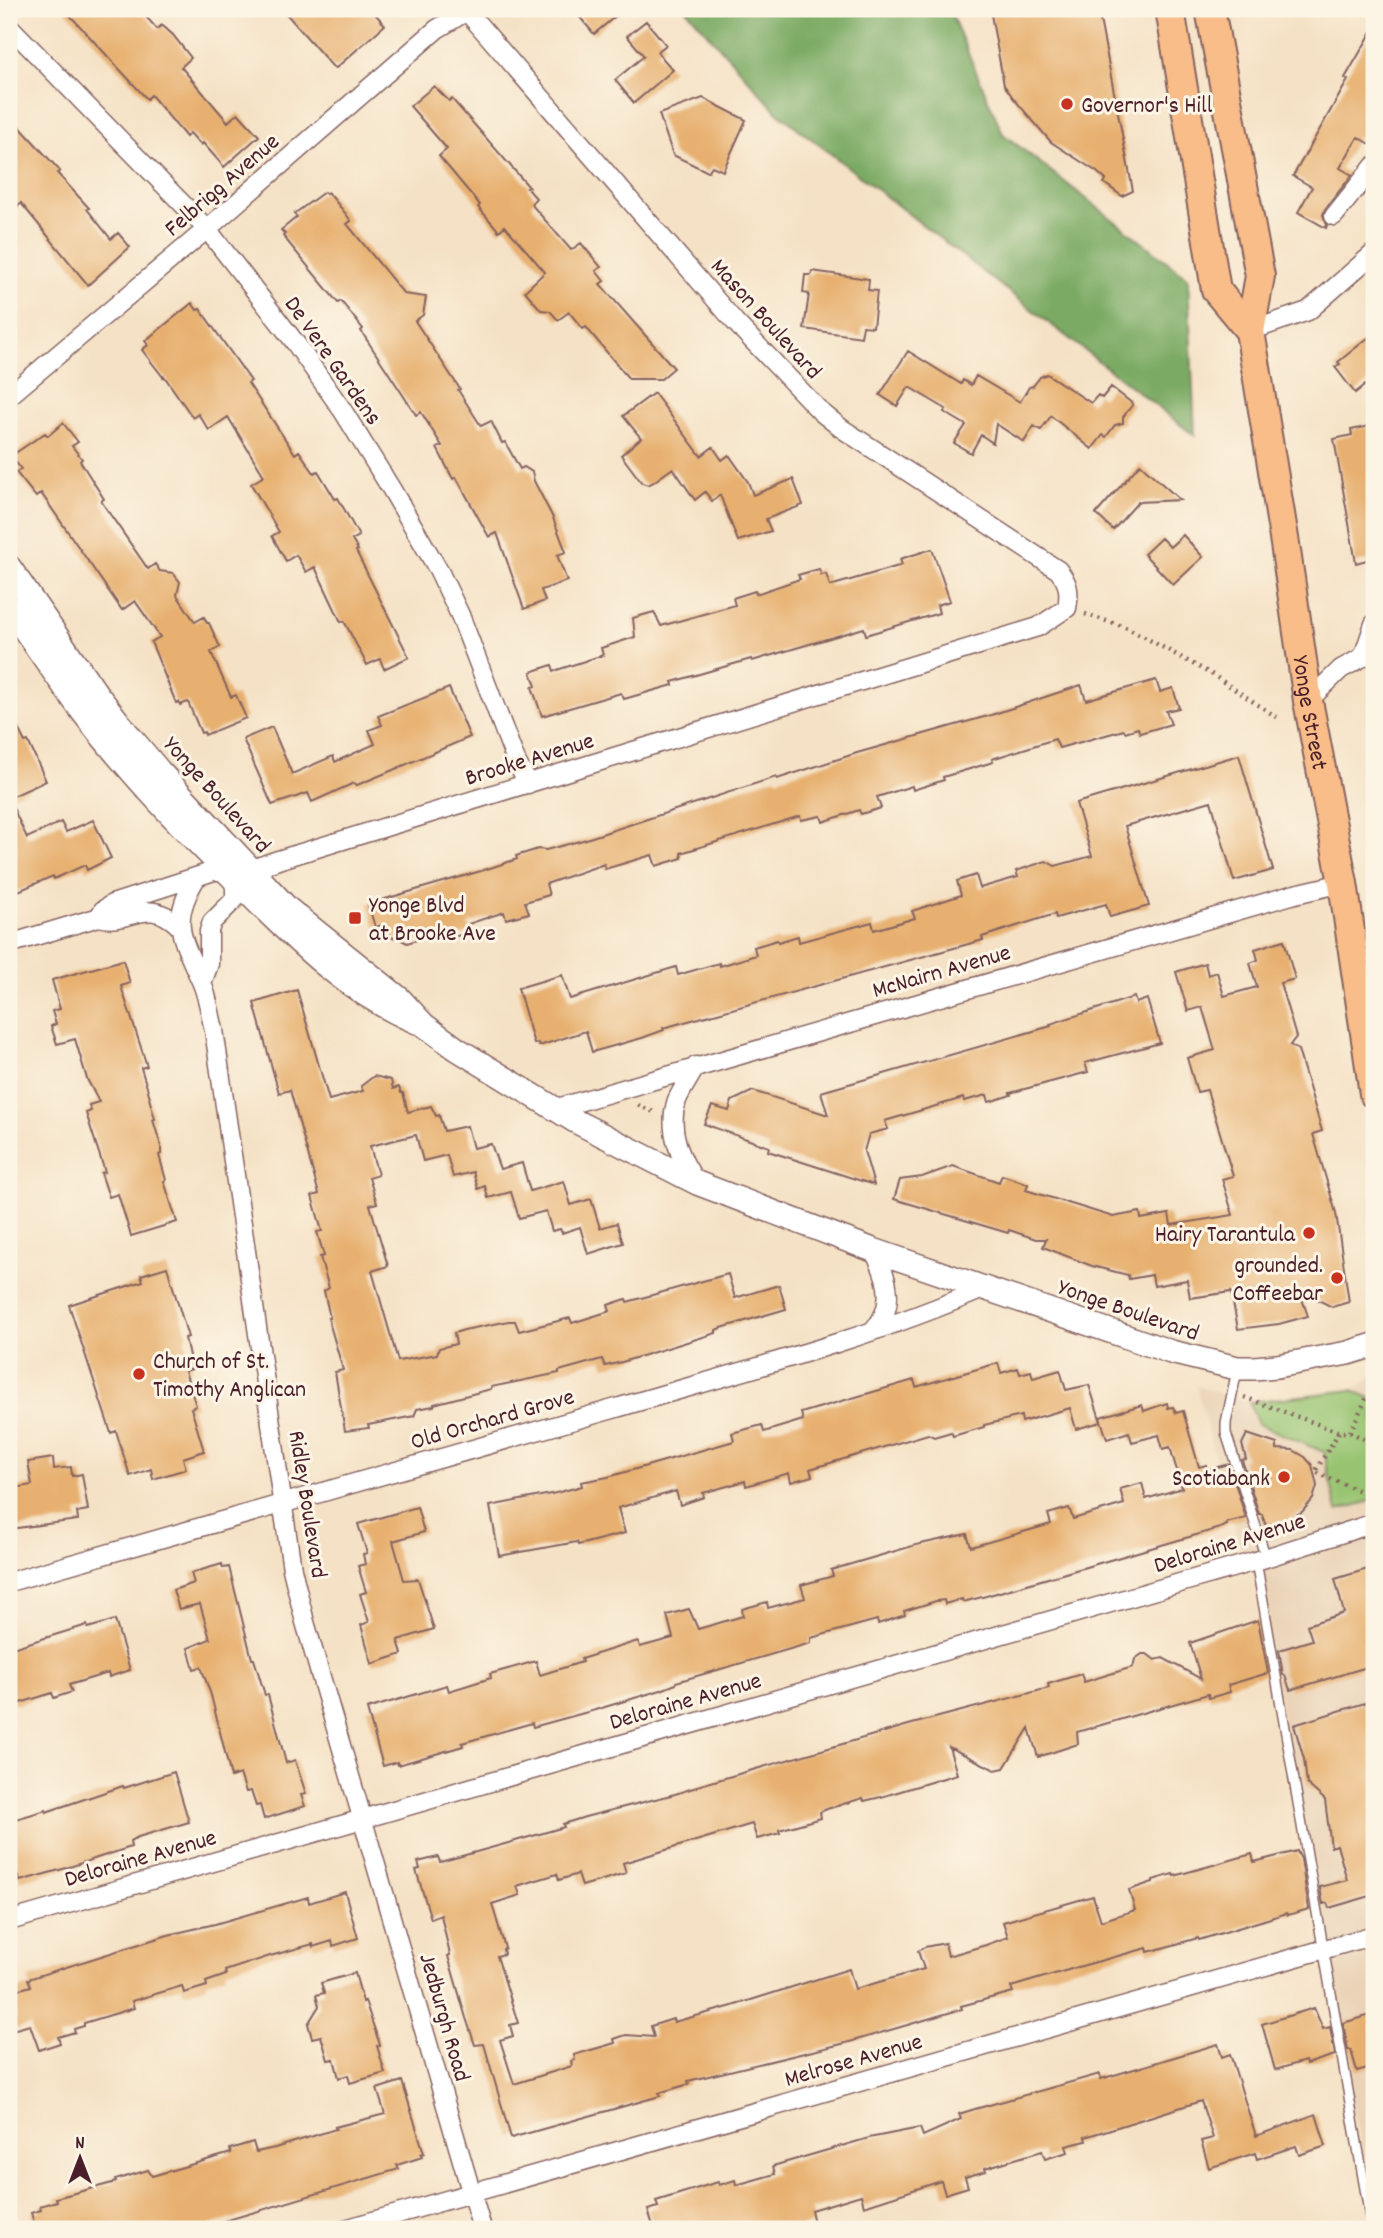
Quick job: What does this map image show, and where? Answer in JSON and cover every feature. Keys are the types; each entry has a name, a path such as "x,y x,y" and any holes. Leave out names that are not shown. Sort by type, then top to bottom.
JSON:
{"main road":[{"path":"1170,9 1216,290 1250,331"},
{"name":"Yonge Street","path":"1210,9 1260,276 1250,331 1285,544 1307,701 1343,883 1374,1094"}],"street":[{"name":"Felbrigg Avenue","path":"9,396 438,29 466,10"},
{"name":"Mason Boulevard","path":"466,10 735,321 821,412 841,428 1058,570 1068,587 1067,608"},
{"name":"De Vere Gardens","path":"9,26 207,229 343,411 439,572 460,615 516,761 528,783"},
{"path":"1334,216 1374,166"},
{"path":"1250,331 1307,311 1374,253"},
{"name":"Yonge Boulevard","path":"9,567 96,693 241,873"},
{"name":"Yonge Boulevard","path":"9,607 83,712 191,838 288,909 400,999 424,1025 457,1049 620,1146 697,1182 873,1250 1171,1352 1237,1368 1277,1366 1348,1353 1374,1345"},
{"name":"Brooke Avenue","path":"9,944 99,917 103,910 112,904 214,872 241,873 1038,627 1067,608"},
{"path":"1307,701 1341,669 1368,654 1374,624"},
{"name":"Ridley Boulevard","path":"202,984 209,964 209,931 212,922 235,899 235,888 241,873"},
{"name":"Ridley Boulevard","path":"196,878 184,899 180,926 190,961 202,984 214,1030 299,1599 362,1818"},
{"name":"McNairn Avenue","path":"554,1109 1282,898 1343,883"},
{"path":"99,917 111,918 134,912 156,911 168,916 180,926"},
{"path":"696,1066 677,1100 674,1130 684,1165 697,1182"},
{"path":"873,1250 886,1277 887,1307 884,1320 873,1330"},
{"name":"Old Orchard Grove","path":"9,1582 794,1356 928,1312 985,1288"},
{"name":"Deloraine Avenue","path":"9,1921 1374,1524"},
{"name":"Jedburgh Road","path":"362,1818 482,2229"},
{"name":"Melrose Avenue","path":"345,2229 1374,1935"}],"lane":[{"path":"1237,1368 1226,1433 1261,1559 1372,2229"}],"path":[{"path":"1067,608 1128,628 1213,675 1278,718"},
{"path":"638,1105 663,1116"},
{"path":"1350,1432 1368,1395"},
{"path":"1243,1397 1339,1432 1350,1432 1366,1440 1374,1464"},
{"path":"1339,1432 1315,1472 1374,1497"}],"shaded area":[{"path":"1374,1377 1374,2217 1257,1581 1238,1541 1196,1386 1249,1402 1352,1390"}],"green space":[{"path":"686,9 949,9 1003,134 1188,278 1195,436 777,112"},
{"path":"1352,1390 1374,1400 1374,1500 1337,1511 1324,1452 1258,1424 1249,1402"}],"building":[{"path":"64,9 139,9 157,29 162,25 173,35 191,58 181,67 228,122 238,113 259,136 224,167 203,143 201,145 190,133 186,137 151,95 147,99"},
{"path":"282,9 371,9 385,25 336,68"},
{"path":"573,9 624,9 594,34"},
{"name":"Governor's Hill","path":"990,9 1098,9 1133,191 1122,196 1104,183 1106,180 1097,172 1051,142 1014,99 1004,85"},
{"path":"646,21 666,45 657,52 673,70 634,103 615,80 644,56 627,36"},
{"path":"1374,28 1374,146 1358,137 1340,168 1352,175 1325,209 1323,215 1326,228 1298,212 1312,187 1293,176 1348,80 1345,78"},
{"path":"434,86 449,101 452,99 529,187 527,188 536,198 531,204 571,250 581,243 601,267 596,271 604,281 600,284 674,368 661,379 629,379 586,327 583,329 569,312 558,320 550,311 541,310 525,291 545,272 505,226 499,231 478,207 480,205 439,156 447,149 410,106"},
{"path":"703,98 746,120 723,171 712,166 708,172 673,155 659,114"},
{"path":"9,115 60,171 57,173 89,208 87,209 111,239 118,233 130,247 88,285 21,203 9,213"},
{"path":"324,192 328,192 346,214 351,221 347,224 404,294 426,297 423,315 415,321 481,426 491,421 520,469 524,467 532,472 566,552 557,555 567,581 541,590 545,601 524,609 497,533 489,537 456,477 453,479 437,448 442,446 421,412 416,415 361,331 363,329 283,236 285,234 281,230 297,217 294,214"},
{"path":"812,271 869,279 868,290 877,291 873,327 863,326 861,337 804,329 809,294 803,293 805,275 811,275"},
{"path":"192,303 197,310 200,309 251,381 248,383 295,454 299,451 314,473 318,471 335,499 338,498 359,536 352,540 358,550 356,551 409,657 384,669 380,659 367,665 344,621 341,622 315,567 306,572 296,555 286,561 272,536 279,532 251,484 264,476 228,417 209,430 198,414 193,418 142,350 148,345 145,341"},
{"path":"1374,333 1374,378 1355,393 1335,367"},
{"path":"908,351 961,384 963,380 971,385 976,376 1020,402 1029,387 1047,374 1091,403 1098,395 1102,398 1111,387 1133,404 1123,417 1123,423 1115,425 1106,437 1103,435 1092,449 1051,416 1041,430 1034,426 1024,442 996,424 993,443 981,435 971,453 954,443 966,425 944,412 946,409 909,387 897,406 880,395"},
{"path":"654,393 701,456 713,447 722,460 729,455 748,482 753,495 793,479 803,505 766,519 771,531 738,541 720,495 712,501 705,492 695,500 673,468 648,485 642,483 621,455 641,438 623,416"},
{"path":"63,423 78,442 72,446 104,499 101,501 148,569 155,564 160,571 173,573 180,582 177,595 195,622 204,617 209,623 220,647 211,652 231,697 236,695 246,718 205,735 204,732 201,733 188,702 180,705 179,702 176,703 151,642 160,637 135,601 122,610 41,493 36,497 16,472 21,469 11,456 45,433 48,436"},
{"path":"1374,425 1374,558 1356,563 1334,439 1352,435 1351,430"},
{"path":"1140,464 1180,500 1138,502 1113,530 1096,514"},
{"path":"1183,535 1203,557 1173,585 1144,554 1161,538 1170,547"},
{"path":"932,549 950,601 937,605 939,613 866,635 864,628 672,682 673,685 624,699 621,693 542,716 532,687 536,686 531,672 552,665 554,671 603,655 601,648 635,637 633,618 654,612 661,626 735,605 733,598 755,591 756,594 800,579 798,575 819,569 821,575 826,574 830,586 902,565 900,559"},
{"path":"1156,680 1160,692 1173,688 1179,708 1166,711 1171,724 1140,733 1138,728 1125,732 1124,730 1059,748 1055,739 943,777 944,780 877,797 881,808 861,814 859,810 823,822 821,816 801,820 800,816 681,853 682,858 656,866 652,855 605,869 604,864 546,884 549,895 525,902 529,913 506,919 504,912 468,924 471,932 447,939 440,933 407,943 396,937 391,938 386,924 375,927 368,904 481,871 538,849 546,850 583,840 776,777 777,779 991,715 1081,685 1086,700"},
{"path":"449,688 470,737 312,802 308,793 272,805 243,739 272,727 292,774 333,756 335,762 375,744 369,730 382,725 378,716"},
{"path":"9,711 25,742 28,741 46,781 9,798"},
{"path":"1239,755 1273,870 1234,881 1211,801 1125,826 1149,906 1110,917 1106,904 1056,918 1055,914 982,937 983,940 663,1028 664,1030 642,1038 592,1052 586,1031 539,1046 538,1043 534,1044 518,988 562,975 570,999 676,967 678,975 719,963 720,966 756,955 754,947 777,940 778,942 798,936 799,942 872,922 874,930 915,918 912,911 961,895 957,881 976,875 980,888 1018,877 1016,871 1046,861 1055,866 1092,856 1076,803"},
{"path":"9,799 27,838 61,822 66,832 93,820 111,858 87,870 85,865 9,895"},
{"path":"1284,940 1295,979 1280,983 1296,1037 1290,1045 1298,1050 1322,1131 1313,1134 1336,1213 1349,1302 1332,1307 1299,1290 1308,1316 1279,1324 1238,1329 1231,1292 1190,1298 1187,1280 1154,1286 1152,1275 1129,1279 1128,1275 1092,1266 1043,1247 1046,1239 1036,1239 1009,1230 1008,1233 894,1199 900,1180 922,1177 953,1166 999,1182 1002,1175 1028,1184 1026,1190 1113,1217 1140,1212 1141,1219 1169,1214 1171,1225 1233,1215 1222,1179 1233,1176 1207,1090 1197,1092 1187,1058 1215,1050 1202,1007 1188,1011 1176,972 1205,963 1208,975 1217,972 1224,996 1257,987 1250,963 1258,960 1255,949"},
{"path":"123,960 130,983 121,986 147,1066 141,1068 161,1146 159,1155 166,1180 164,1181 177,1222 131,1236 118,1194 109,1197 101,1173 105,1172 86,1113 91,1111 89,1105 99,1102 87,1079 75,1039 57,1044 51,1026 56,1024 52,1011 60,1009 52,980"},
{"path":"297,990 329,1100 363,1091 361,1086 374,1076 391,1080 393,1089 399,1087 403,1093 408,1112 431,1106 436,1116 439,1115 444,1131 467,1126 473,1148 491,1144 500,1169 522,1163 530,1191 564,1181 571,1205 591,1199 600,1228 617,1223 623,1243 588,1254 580,1227 562,1233 560,1229 552,1231 546,1211 519,1218 511,1192 488,1198 485,1186 478,1189 473,1172 453,1177 447,1155 423,1161 416,1135 370,1146 378,1175 369,1178 377,1203 370,1205 388,1266 372,1271 398,1361 437,1354 439,1348 456,1344 454,1333 464,1330 509,1321 515,1321 519,1331 570,1318 572,1323 610,1311 608,1305 626,1299 627,1302 728,1274 735,1298 779,1285 786,1309 622,1362 605,1366 602,1359 559,1373 491,1387 417,1409 414,1416 368,1425 369,1428 345,1431 335,1372 343,1370 328,1318 324,1291 329,1288 320,1257 324,1256 317,1232 322,1231 312,1196 319,1194 290,1090 279,1093 254,1003"},
{"path":"1134,997 1136,1003 1147,999 1160,1043 1085,1063 1088,1072 1010,1093 1011,1095 989,1102 987,1095 964,1101 963,1098 885,1121 888,1129 869,1134 864,1151 874,1185 768,1151 769,1147 704,1124 712,1106 729,1111 732,1101 753,1091 828,1115 821,1092 1051,1026 1050,1024"},
{"name":"Church of St. Timothy Anglican","path":"167,1267 188,1337 185,1338 192,1369 185,1371 196,1406 191,1408 204,1451 183,1458 186,1469 153,1479 151,1469 130,1476 116,1431 111,1433 69,1305 143,1281 141,1275"},
{"path":"998,1363 1001,1373 1018,1368 1020,1374 1031,1371 1033,1378 1060,1370 1066,1390 1089,1385 1101,1422 1076,1429 1070,1408 1022,1422 1021,1416 953,1436 951,1432 934,1437 928,1434 810,1469 812,1476 791,1482 789,1473 746,1486 745,1481 703,1493 704,1497 680,1505 676,1491 618,1508 625,1533 578,1545 577,1542 499,1556 490,1506 556,1493 582,1486 581,1482 608,1477 734,1441 732,1433 762,1425 764,1432 803,1420 801,1413 914,1380 916,1387"},
{"path":"1167,1403 1168,1408 1173,1407 1176,1413 1183,1411 1199,1467 1206,1465 1207,1470 1229,1464 1246,1518 1226,1523 1227,1525 1220,1528 986,1596 945,1604 944,1600 936,1601 904,1611 905,1615 878,1624 877,1620 811,1638 811,1643 676,1682 661,1690 595,1710 533,1727 532,1723 398,1765 397,1762 383,1766 367,1709 447,1685 449,1691 491,1678 490,1674 536,1661 540,1675 638,1641 640,1647 673,1638 667,1615 689,1609 698,1629 743,1616 742,1609 767,1602 768,1608 805,1598 801,1585 833,1576 831,1570 916,1545 967,1534 971,1547 1051,1524 1048,1514 1069,1508 1073,1519 1124,1504 1120,1489 1142,1483 1146,1499 1182,1488 1170,1447 1163,1449 1159,1435 1132,1442 1129,1432 1107,1439 1100,1417 1142,1405 1144,1411"},
{"name":"Scotiabank","path":"1247,1434 1277,1444 1277,1449 1293,1450 1312,1465 1317,1486 1313,1499 1302,1512 1266,1526 1262,1514 1259,1514 1242,1460 1246,1459 1242,1444"},
{"path":"53,1458 54,1469 71,1467 72,1476 82,1474 88,1510 77,1512 78,1520 9,1529 9,1489 32,1485 28,1462"},
{"path":"417,1507 424,1532 393,1541 404,1580 418,1579 434,1629 398,1640 402,1654 372,1664 361,1625 369,1622 360,1594 366,1592 358,1566 365,1564 363,1554 367,1553 358,1524"},
{"path":"222,1564 223,1568 229,1567 252,1659 265,1695 268,1695 286,1763 295,1760 306,1794 301,1795 305,1806 264,1819 260,1805 256,1806 251,1791 246,1792 240,1774 231,1777 211,1695 201,1667 194,1669 188,1648 210,1639 200,1604 179,1609 173,1590 194,1583 191,1573"},
{"path":"1374,1567 1374,1665 1290,1690 1283,1675 1279,1650 1312,1640 1307,1625 1344,1613 1335,1579"},
{"path":"115,1620 130,1670 109,1677 108,1673 69,1685 72,1692 54,1698 52,1693 14,1705 9,1687 9,1649 87,1625 88,1628"},
{"path":"1258,1620 1268,1673 1228,1685 1230,1692 1209,1698 1208,1694 1077,1732 1078,1744 1038,1757 1029,1728 1004,1768 995,1770 949,1747 957,1774 881,1797 864,1801 863,1798 827,1809 820,1812 821,1818 779,1830 780,1833 757,1839 752,1824 623,1863 626,1873 582,1886 578,1874 559,1880 557,1874 517,1886 520,1895 492,1904 505,1948 504,1954 497,1956 518,2023 510,2025 513,2036 500,2040 514,2084 572,2066 574,2055 615,2043 614,2039 626,2035 654,2037 651,2026 729,2007 849,1969 855,1989 924,1969 918,1951 925,1947 945,1943 948,1956 986,1945 1008,1937 1003,1922 1093,1896 1101,1921 1135,1910 1129,1890 1173,1874 1174,1876 1252,1854 1254,1862 1297,1851 1301,1859 1309,1909 1288,1915 1287,1913 1199,1940 1198,1938 1148,1952 1147,1948 1078,1967 1011,1987 1013,1992 961,2006 962,2009 846,2043 688,2081 689,2084 659,2093 660,2096 511,2138 484,2044 475,2045 466,2018 448,1956 450,1955 441,1915 431,1919 416,1870 420,1869 418,1862 438,1857 440,1862 505,1844 564,1827 563,1824 585,1817 1049,1688 1048,1684 1081,1674 1084,1682 1133,1667 1135,1659 1142,1654 1155,1660 1163,1658 1201,1679 1190,1643"},
{"path":"1374,1700 1374,1895 1329,1908 1327,1903 1323,1904 1320,1887 1347,1880 1337,1845 1331,1847 1325,1800 1307,1784 1304,1759 1294,1725"},
{"path":"174,1772 189,1822 138,1837 130,1841 131,1847 63,1869 20,1881 17,1874 9,1878 9,1821"},
{"path":"345,1892 358,1938 333,1946 332,1941 313,1947 313,1944 225,1971 226,1975 206,1982 207,1986 184,1993 182,1986 132,2001 134,2008 84,2023 84,2026 74,2029 75,2032 58,2037 60,2043 39,2050 30,2025 9,2031 9,1992 31,1986 28,1979 168,1935 308,1897 309,1903"},
{"path":"355,1973 380,2045 377,2046 385,2073 350,2083 348,2075 339,2078 334,2059 328,2060 321,2036 312,2038 308,2024 319,2006 316,1995 324,1993 321,1983"},
{"path":"1314,2008 1323,2029 1330,2027 1335,2055 1275,2070 1262,2024"},
{"path":"1374,2014 1374,2066 1357,2071 1351,2050 1348,2050 1343,2023"},
{"path":"1218,2044 1222,2057 1230,2054 1256,2136 1316,2114 1326,2146 1299,2155 1296,2146 1257,2159 1255,2153 1209,2168 1201,2141 1213,2138 1201,2101 1085,2137 1086,2141 1066,2146 1068,2152 1045,2159 1042,2151 985,2168 986,2171 965,2177 968,2187 945,2194 941,2181 864,2206 861,2195 811,2210 814,2223 791,2229 654,2229 648,2210 658,2207 656,2201 718,2182 719,2185 735,2180 736,2185 775,2174 773,2166 869,2138 920,2128 923,2136 961,2119 959,2114 975,2109 1100,2074 1101,2079"},
{"path":"402,2081 424,2153 421,2154 422,2157 397,2165 399,2169 198,2229 36,2229 31,2213 41,2210 40,2206 57,2201 56,2198 116,2182 115,2180 148,2170 152,2176 231,2153 230,2149 253,2142 256,2152 275,2148 336,2129 335,2127 385,2114 377,2089"}],"place":[{"name":"Governor's Hill","path":"1067,104"},
{"name":"Yonge Blvd at Brooke Ave","path":"355,918"},
{"name":"Hairy Tarantula","path":"1309,1233"},
{"name":"grounded. Coffeebar","path":"1337,1278"},
{"name":"Church of St. Timothy Anglican","path":"139,1374"},
{"name":"Scotiabank","path":"1284,1477"}]}
